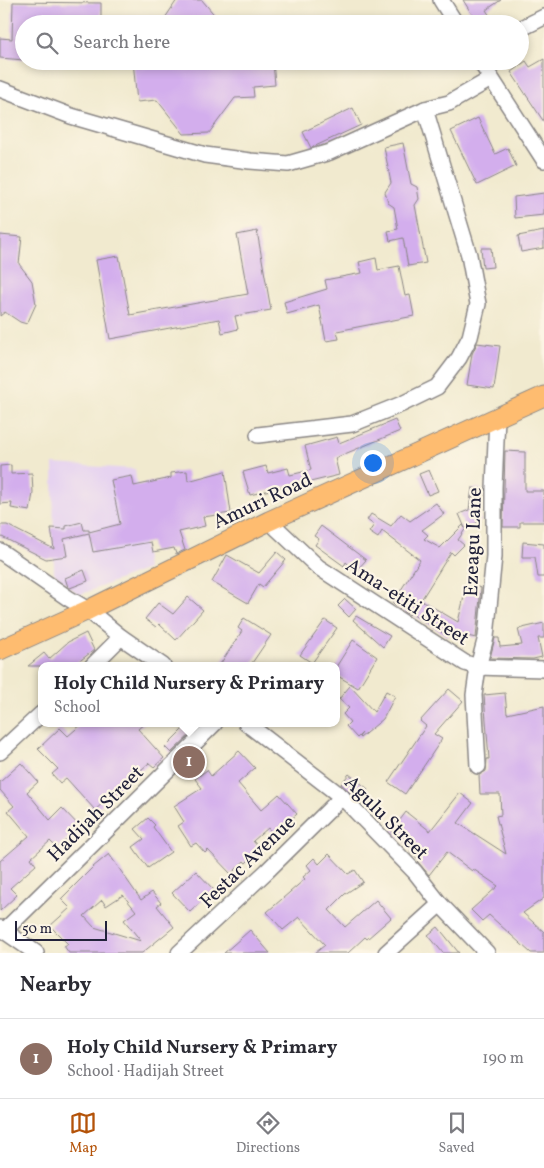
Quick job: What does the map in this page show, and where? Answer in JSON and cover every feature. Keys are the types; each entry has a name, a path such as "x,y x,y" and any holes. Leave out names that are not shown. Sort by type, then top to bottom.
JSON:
{"main road":[{"name":"Amuri Road","path":"0,650 88,610 269,521 544,396"}],"street":[{"path":"441,0 450,15"},
{"path":"529,24 544,17"},
{"path":"486,70 544,160"},
{"path":"0,89 71,116 206,155 288,164 330,152 425,109 449,103 489,80 490,77"},
{"path":"258,435 352,424 402,404 437,387 459,358 470,337 478,304 469,254 425,109"},
{"name":"Ezeagu Lane","path":"478,766 474,694 478,667 486,637 494,556 494,482 497,417"},
{"name":"Ama-etiti Street","path":"269,521 318,567 465,662 478,667 544,668"},
{"path":"0,551 88,610 121,637 157,662"},
{"path":"96,662 121,637"},
{"path":"0,752 38,718"},
{"name":"Hadijah Street","path":"2,929 110,827 211,727"},
{"name":"Agulu Street","path":"251,727 342,797 415,872 440,904 487,953"},
{"name":"Festac Avenue","path":"179,953 268,871 342,797"},
{"path":"386,953 440,904"},
{"path":"2,929 36,953"}],"shaded area":[{"path":"53,464 135,469 147,569 79,595 54,573"}],"building":[{"path":"177,0 202,0 214,15 167,15"},
{"path":"463,0 501,0 486,10 489,15 472,15"},
{"path":"13,2 101,3 101,15 15,15 15,59 0,58 0,38 12,39"},
{"path":"544,59 544,122 511,72 514,70 529,70 529,66 530,67"},
{"path":"134,70 274,70 275,85 253,87 254,97 235,98 209,133 184,134 157,100 137,102"},
{"path":"353,108 361,125 311,148 303,132"},
{"path":"478,118 495,154 508,148 516,166 477,185 451,131"},
{"path":"403,143 411,184 417,187 419,199 415,205 426,263 408,266 403,238 390,241 388,231 398,229 394,207 388,203 385,192 391,183 384,147"},
{"path":"544,193 544,215 515,218 514,197"},
{"path":"257,231 271,310 235,316 238,329 222,333 219,319 110,339 96,260 119,256 130,315 248,294 237,235"},
{"path":"544,231 544,248 521,252 518,236"},
{"path":"0,235 22,237 19,264 32,281 36,304 27,324 20,322 5,312 0,316"},
{"path":"481,248 491,248 493,267 483,268"},
{"path":"376,258 378,270 399,266 405,296 410,295 414,316 337,331 339,339 326,341 319,305 287,314 284,302 327,289 325,280 362,273 359,262"},
{"path":"477,343 500,346 494,389 467,385 472,354"},
{"path":"395,420 400,431 335,458 339,475 250,495 243,472 266,466 268,473 288,468 290,475 311,470 305,446 337,437 339,443"},
{"path":"505,451 525,452 525,491 544,491 544,522 520,522 520,527 503,527"},
{"path":"11,465 11,474 32,473 33,493 30,511 11,508 12,503 0,504 0,466"},
{"path":"429,470 438,491 428,495 419,474"},
{"path":"187,471 188,481 225,471 231,513 203,517 205,526 179,532 185,550 176,554 174,548 153,552 151,542 93,552 89,533 64,539 67,556 46,559 0,536 0,525 7,525 54,549 51,528 66,529 66,526 82,522 84,530 89,530 89,532 120,524 111,480 132,476 134,486 171,478 171,473"},
{"path":"472,488 482,489 480,498 471,497 481,521 466,528 458,540 464,545 454,555 451,552 421,600 458,622 467,584 481,588 476,638 450,632 448,636 410,613 409,615 397,608 391,600 399,593 420,560 382,531 378,538 369,532 374,525 367,520 371,514 391,526 401,514 410,521 436,503 444,514 422,530 428,535 424,539 440,548 463,525 465,528 459,514 469,510"},
{"path":"321,526 366,560 356,571 346,562 344,566 315,545 319,539 314,536"},
{"path":"523,542 544,544 544,577 538,577 535,557 522,557"},
{"path":"277,552 286,560 263,587 259,584 248,603 212,582 227,555 259,573"},
{"path":"84,570 88,581 70,588 68,587 65,578"},
{"path":"188,597 203,610 176,640 159,624 156,627 145,619 158,603 173,614"},
{"path":"345,599 356,609 349,617 338,606"},
{"path":"356,616 390,636 383,647 353,620"},
{"path":"244,618 271,635 253,662 222,662 242,631 238,628"},
{"path":"325,620 337,628 313,662 300,655"},
{"path":"544,623 544,638 538,638 542,657 533,659 490,658 495,638 499,638 500,647 522,645 518,629"},
{"path":"86,633 94,650 78,662 38,662 38,666 28,666 44,653 49,659 68,642"},
{"path":"353,640 377,657 358,688 340,677 339,662"},
{"path":"350,686 374,712 386,691 395,696 383,719 360,738 362,733 357,738 346,726 350,722 343,714 349,708 340,698"},
{"path":"449,689 463,701 434,734 442,739 405,794 388,782 426,726 420,721"},
{"path":"505,693 507,714 544,706 544,898 523,913 544,932 544,953 531,953 489,915 482,921 471,910 498,886 473,869 472,871 447,852 429,875 418,862 420,860 410,853 413,848 391,832 406,812 430,831 460,793 473,803 458,823 506,854 496,816 501,815 500,794 480,794 479,775 486,771 487,759 489,759 484,695"},
{"path":"78,727 140,727 138,729 164,758 154,767 149,763 95,810 66,778 60,783 52,774 58,769 38,749 60,728 68,736"},
{"path":"185,727 197,728 171,753 165,747"},
{"path":"239,751 255,768 238,783 261,810 279,794 297,814 274,835 268,828 253,841 260,849 231,874 208,850 205,853 196,843 191,846 178,826 184,822 174,806 202,788 195,779 207,770 211,776"},
{"path":"21,763 38,782 27,792 50,820 62,808 83,830 72,841 68,838 57,848 50,841 31,858 36,865 10,888 17,895 0,911 0,861 29,836 8,811 14,806 0,790 0,782"},
{"path":"349,774 368,789 359,800 341,784"},
{"path":"148,818 155,825 153,827 171,852 148,868 133,847 144,839 135,829"},
{"path":"109,854 141,900 152,892 161,903 157,906 174,927 142,953 69,953 64,946 68,944 50,926 70,908 61,899","holes":["123,895 136,911 124,920 141,941 94,927 84,916 102,900 106,906"]},
{"path":"329,854 348,874 355,870 363,882 345,894 329,910 345,927 376,900 391,918 367,939 365,937 348,953 315,953 325,945 299,917 283,930 267,912 305,879 303,877 311,870 307,865 314,858 319,864"},
{"path":"196,871 214,890 190,912 172,893"},
{"path":"438,927 459,953 443,953 428,935"},
{"path":"250,930 270,953 224,953"}],"place":[{"name":"Holy Child Nursery & Primary","path":"189,762"}]}
